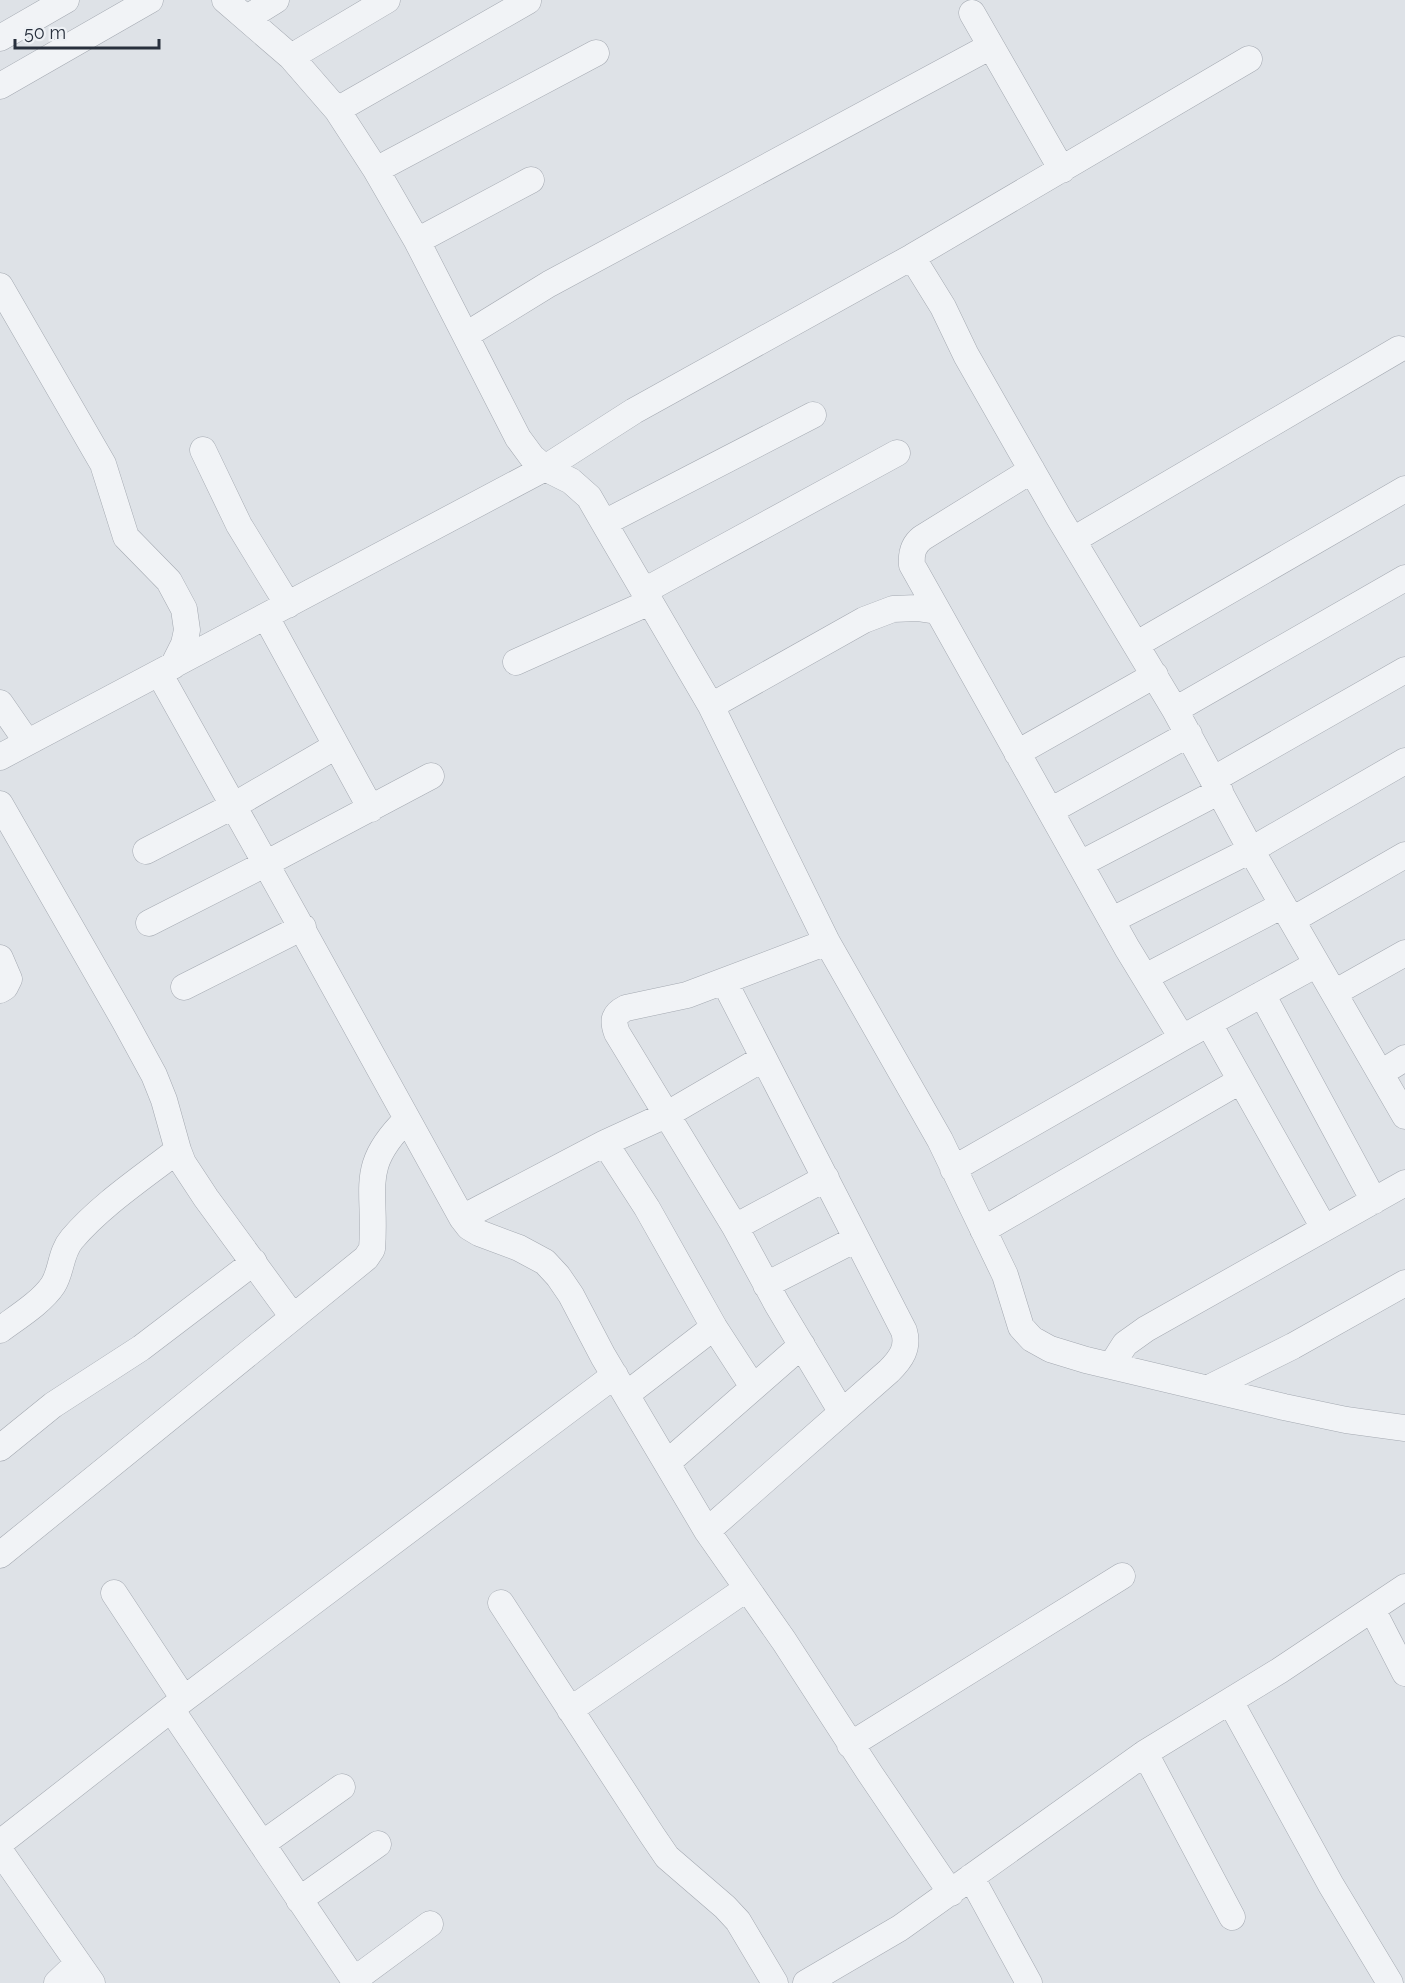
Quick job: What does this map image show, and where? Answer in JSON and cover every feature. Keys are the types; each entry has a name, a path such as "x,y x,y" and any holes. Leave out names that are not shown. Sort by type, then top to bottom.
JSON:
{"street":[{"path":"0,38 66,0"},
{"path":"0,86 150,0"},
{"path":"225,0 291,57 337,110 417,241 518,438 532,457 545,468 570,481 589,497 711,706 827,942 908,1083 953,1169 1005,1275 1021,1327 1032,1339 1050,1349 1111,1366 1346,1420 1405,1428"},
{"path":"247,18 276,0"},
{"path":"291,57 387,0"},
{"path":"337,110 528,1"},
{"path":"972,13 1062,170"},
{"path":"466,335 549,284 992,46"},
{"path":"375,170 596,53"},
{"path":"0,757 545,468 634,411 912,257 1250,59"},
{"path":"417,241 531,180"},
{"path":"912,257 943,307 966,355 1072,540 1137,644 1189,734 1251,850 1405,1116"},
{"path":"0,286 103,464 126,537 169,581 184,609 187,630 184,644 166,669"},
{"path":"1072,540 1399,349"},
{"path":"604,523 813,415"},
{"path":"203,450 239,525 336,746 370,808"},
{"path":"516,662 647,597 897,453"},
{"path":"1032,470 930,531 916,542 911,557 912,565 1080,864 1182,1038"},
{"path":"1137,644 1405,489"},
{"path":"1175,710 1405,578"},
{"path":"711,706 864,620 893,609 917,608 937,611"},
{"path":"166,669 233,806 303,927 462,1218 469,1227 479,1233 519,1248 545,1262 558,1276 707,1531 784,1641 850,1745 951,1893"},
{"path":"1080,864 1217,785 1405,670"},
{"path":"1017,753 1155,675"},
{"path":"0,703 27,742"},
{"path":"1050,810 1189,734"},
{"path":"146,851 233,806 336,746"},
{"path":"1112,920 1251,850 1405,761"},
{"path":"149,923 431,776"},
{"path":"0,804 154,1075 183,1163 293,1317"},
{"path":"1145,977 1405,855"},
{"path":"184,987 303,927"},
{"path":"827,942 671,1000 626,1008 617,1012 614,1026 735,1227 766,1285 841,1411"},
{"path":"1334,993 1405,953"},
{"path":"0,958 9,979 5,987 0,990"},
{"path":"953,1169 1317,964"},
{"path":"707,1531 896,1364 902,1356 906,1339 904,1331 762,1059 724,981"},
{"path":"1262,994 1374,1201"},
{"path":"1209,1024 1324,1228"},
{"path":"1381,1073 1405,1058"},
{"path":"462,1218 605,1143 666,1115 762,1059"},
{"path":"983,1230 1240,1081"},
{"path":"0,1555 366,1258 372,1249 373,1171 378,1153 389,1136 406,1119"},
{"path":"605,1143 647,1208 714,1327 753,1387"},
{"path":"0,1330 52,1287 59,1273 66,1246 73,1237 116,1199 178,1150"},
{"path":"735,1227 826,1178"},
{"path":"1111,1366 1125,1344 1146,1329 1405,1182"},
{"path":"766,1285 856,1239"},
{"path":"0,1448 53,1405 156,1337 254,1262"},
{"path":"1209,1389 1293,1346 1405,1283"},
{"path":"0,1843 177,1704 621,1384 714,1327"},
{"path":"667,1463 802,1345"},
{"path":"850,1745 1122,1576"},
{"path":"806,1983 900,1928 1145,1753 1279,1671 1405,1587"},
{"path":"570,1710 746,1589"},
{"path":"114,1593 177,1704 262,1844 355,1981 430,1924"},
{"path":"501,1603 667,1857 738,1921 775,1983"},
{"path":"1372,1609 1405,1674"},
{"path":"1230,1701 1331,1885 1390,1983"},
{"path":"1145,1753 1232,1917"},
{"path":"262,1844 342,1787"},
{"path":"299,1899 378,1844"},
{"path":"0,1851 8,1881 85,1973 57,1983"},
{"path":"971,1877 1029,1983"}]}
